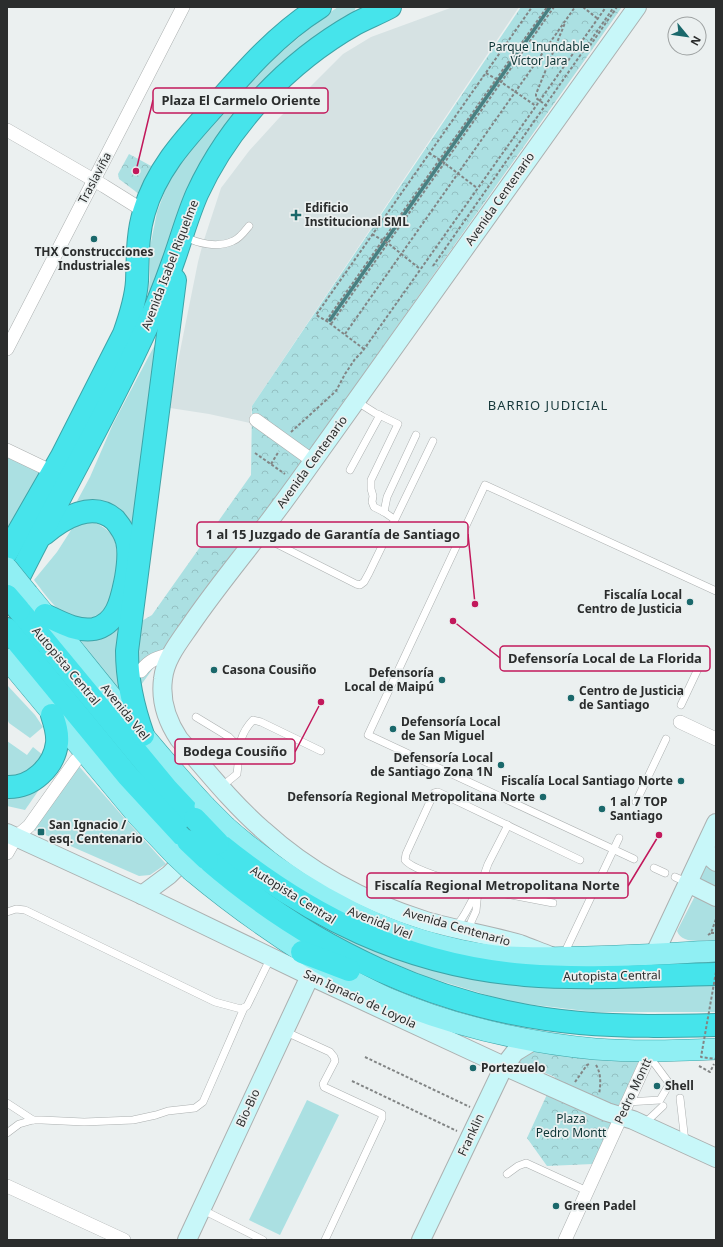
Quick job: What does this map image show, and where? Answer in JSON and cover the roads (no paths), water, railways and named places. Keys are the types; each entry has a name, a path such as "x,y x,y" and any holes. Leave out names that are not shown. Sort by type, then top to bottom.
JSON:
{"highway":[{"name":"Avenida Isabel Riquelme","path":"7,552 53,472 118,348 129,320 135,294 139,234 144,211 158,177 180,146 262,52 295,24 320,7"},
{"name":"Avenida Isabel Riquelme","path":"15,600 40,537 138,346 164,288 181,235 208,172 243,121 269,91 299,64 361,16 390,7"},
{"path":"143,735 129,686 127,651 181,235"},
{"path":"40,537 67,518 79,513 93,511 104,513 117,522 126,537 128,548 127,571 122,598 115,614 108,622 100,627 84,629 72,627 45,615"},
{"name":"Autopista Central","path":"15,600 167,789 200,813 228,878 274,912 323,942 354,959 402,980 472,1003 525,1015 579,1023 632,1025 716,1025"},
{"name":"Autopista Central","path":"9,632 123,770 181,848 213,844 305,905 328,918 384,943 431,959 478,969 532,975 585,976 716,973"},
{"path":"7,787 19,786 35,779 50,762 57,742 52,715"},
{"path":"302,952 406,994 446,1003 472,1003"}],"main road":[{"path":"7,568 15,600 45,615"},
{"name":"Avenida Viel","path":"45,615 180,779 200,813"},
{"path":"7,659 52,715 137,815 181,848"},
{"name":"Avenida Viel","path":"213,844 264,858 300,884 342,908 389,929 433,943 475,953 515,958 559,958 654,955 716,951"},
{"path":"213,844 242,912 332,970 362,986 410,1007 460,1024 533,1041 595,1049 650,1053 716,1049"}],"street":[{"name":"Traslaviña","path":"7,349 183,7"},
{"name":"Avenida Centenario","path":"559,958 520,945 426,921 364,898 308,866 291,854 252,820 178,740 167,718 162,702 162,690 163,678 171,654 203,606 259,535 313,461 637,7"},
{"path":"7,130 144,211"},
{"path":"256,420 313,461"},
{"path":"7,450 53,472"},
{"path":"141,671 154,659 171,654"},
{"path":"680,722 716,738"},
{"path":"7,853 12,835 29,826 76,760"},
{"path":"213,844 224,807 220,787"},
{"path":"142,895 173,871 213,844 236,818 252,820"},
{"path":"654,955 681,880 705,848 716,823"},
{"name":"San Ignacio de Loyola","path":"12,835 504,1066 596,1107 624,1109 644,1124 716,1158"},
{"path":"705,848 709,856 716,862"},
{"path":"681,880 716,897"},
{"name":"Bio-Bio","path":"186,1240 310,976"},
{"name":"Franklin","path":"422,1240 504,1066 515,1052 533,1041"},
{"name":"Pedro Montt","path":"565,1240 650,1053"},
{"path":"7,1186 124,1240"}],"lane":[{"path":"181,235 189,239 216,245 234,241 249,226"},
{"path":"356,401 398,424 371,480 373,496 372,502 374,508 384,512 394,519"},
{"path":"350,470 380,415"},
{"path":"384,512 387,497 416,435"},
{"path":"259,535 349,581 360,585 364,582 369,573 433,441"},
{"path":"634,859 368,736 485,485 716,591"},
{"path":"681,706 706,654"},
{"path":"196,717 235,743 238,762 237,774 220,787"},
{"path":"237,754 246,727 253,720 261,722 321,751"},
{"path":"636,802 666,739"},
{"path":"553,903 479,888 407,864 405,860 406,854 434,793 438,792 580,860"},
{"path":"472,933 470,928 476,910 479,888 488,864 508,825"},
{"path":"559,958 619,838"},
{"path":"654,868 665,873"},
{"path":"454,928 462,919 471,900 479,888"},
{"path":"7,912 16,909 25,910 215,1002 241,1009 244,1008"},
{"path":"7,1133 19,1124 33,1120 97,1122 133,1120 168,1111 195,1108 203,1102 244,1008 247,1006 271,957"},
{"path":"284,1030 330,1052 334,1057 334,1061 324,1087 382,1114 382,1118 325,1240"},
{"path":"624,1109 660,1100 668,1085 650,1053"},
{"path":"680,1098 685,1143"},
{"path":"7,1103 33,1120"},
{"path":"644,1124 663,1106"},
{"path":"507,1174 518,1166 526,1163 587,1191"},
{"path":"201,1209 263,1240"}],"waterway":[{"path":"330,320 550,7"}],"place":[{"name":"Plaza El Carmelo Oriente","path":"136,171"},
{"name":"Edificio Institucional SML","path":"296,215"},
{"name":"THX Construcciones Industriales","path":"94,239"},
{"name":"Fiscalía Local Centro de Justicia","path":"690,602"},
{"name":"1 al 15 Juzgado de Garantía de Santiago","path":"475,604"},
{"name":"Defensoría Local de La Florida","path":"453,621"},
{"name":"Casona Cousiño","path":"214,670"},
{"name":"Defensoría Local de Maipú","path":"442,680"},
{"name":"Centro de Justicia de Santiago","path":"571,698"},
{"name":"Bodega Cousiño","path":"321,702"},
{"name":"Defensoría Local de San Miguel","path":"393,729"},
{"name":"Defensoría Local de Santiago Zona 1N","path":"501,765"},
{"name":"Fiscalía Local Santiago Norte","path":"681,781"},
{"name":"Defensoría Regional Metropolitana Norte","path":"543,797"},
{"name":"1 al 7 TOP Santiago","path":"602,809"},
{"name":"San Ignacio / esq. Centenario","path":"41,832"},
{"name":"Fiscalía Regional Metropolitana Norte","path":"659,835"},
{"name":"Portezuelo","path":"473,1068"},
{"name":"Shell","path":"657,1086"},
{"name":"Green Padel","path":"556,1206"}],"district":[{"name":"BARRIO JUDICIAL","path":"548,405"}],"park label":[{"name":"Parque Inundable Víctor Jara","path":"539,54"},
{"name":"Plaza Pedro Montt","path":"571,1126"}]}
